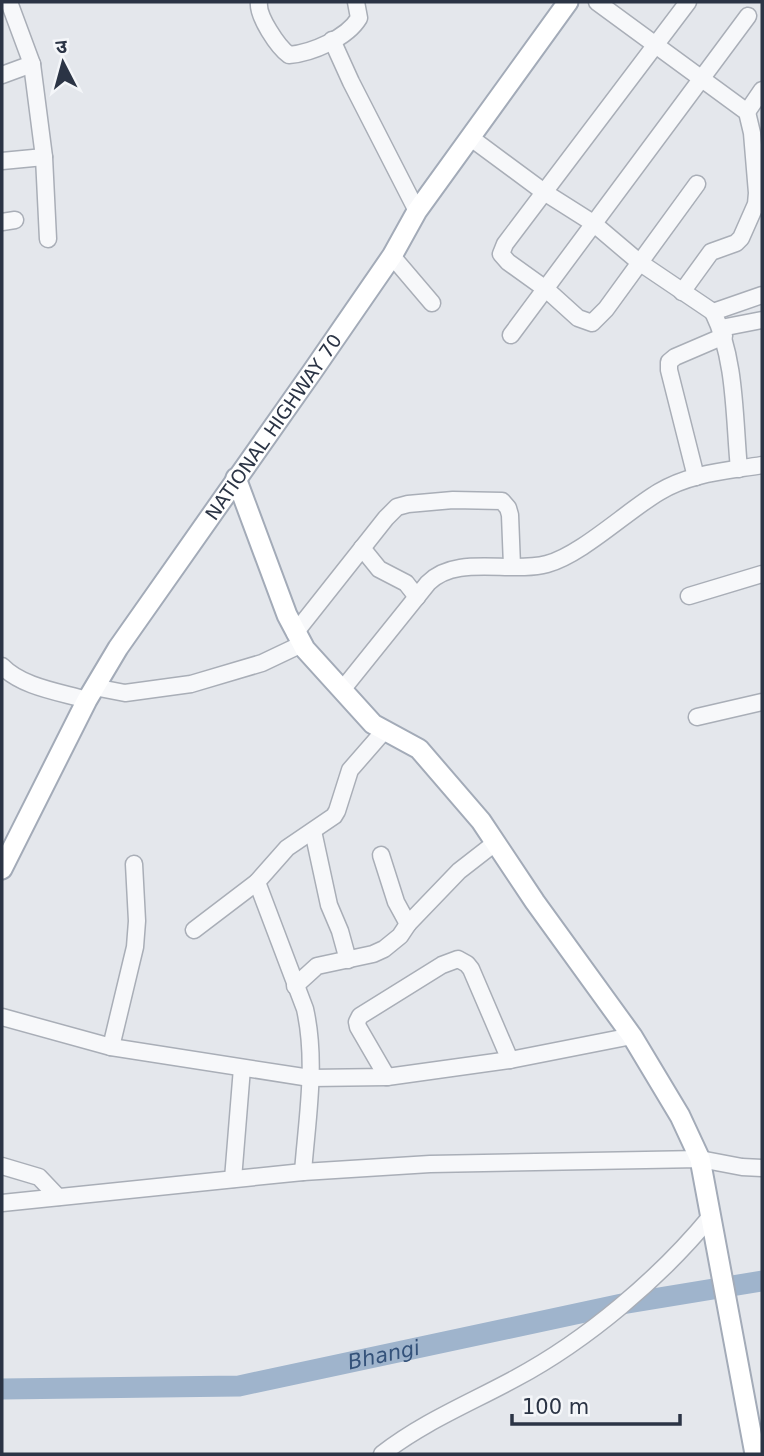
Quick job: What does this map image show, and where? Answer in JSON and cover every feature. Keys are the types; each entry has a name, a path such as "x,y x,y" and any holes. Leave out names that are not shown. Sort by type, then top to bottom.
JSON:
{"main road":[{"name":"NATIONAL HIGHWAY 70","path":"2,869 90,694 118,648 392,256 417,211 568,2"},
{"path":"236,478 299,638 315,663 373,724 419,749 481,821 632,1036 680,1116 700,1159 754,1447"}],"street":[{"path":"9,2 32,64 44,156 48,239"},
{"path":"259,2 262,18 282,51 289,55 303,54 354,27 359,18 356,2"},
{"path":"597,2 747,112 757,133 756,204 741,238 736,243 711,251 682,292"},
{"path":"688,2 501,251 508,262 547,290 578,318 592,323 606,309 697,184"},
{"path":"511,335 748,16"},
{"path":"332,40 417,211"},
{"path":"2,75 32,64"},
{"path":"747,112 762,90"},
{"path":"471,138 544,192 593,223 639,262 713,312 722,332 729,360 739,469"},
{"path":"2,161 44,156"},
{"path":"392,256 432,303"},
{"path":"713,312 762,295"},
{"path":"696,477 669,362 722,332 762,320"},
{"path":"342,690 434,576 446,570 540,565 559,559 661,491 696,477 739,469 762,469"},
{"path":"2,666 27,682 90,694 125,693 191,684 262,663 299,638 386,517 397,507 408,504 453,500 497,500 505,503 508,508 512,566"},
{"path":"362,548 384,573 406,583 417,597"},
{"path":"689,596 762,574"},
{"path":"696,717 762,702"},
{"path":"194,930 257,883 287,848 337,811 350,770 384,732"},
{"path":"313,831 331,912 340,931 348,960"},
{"path":"295,986 313,968 384,949 400,936 408,924 459,871 495,843"},
{"path":"381,855 396,902 408,924"},
{"path":"111,1047 135,947 137,909 134,864"},
{"path":"257,883 305,1009 310,1031 310,1078 303,1172"},
{"path":"387,1077 358,1027 360,1016 452,960 463,961 471,970 510,1060"},
{"path":"2,1017 111,1047 310,1078 387,1077 510,1060 632,1036"},
{"path":"233,1179 242,1068"},
{"path":"2,1203 303,1172 430,1164 700,1159 762,1168"},
{"path":"2,1166 39,1177 58,1197"},
{"path":"382,1454 420,1427 516,1378 592,1331 682,1251 711,1216"}],"waterway":[{"name":"Bhangi","path":"2,1389 239,1386 622,1304 762,1281"}]}
